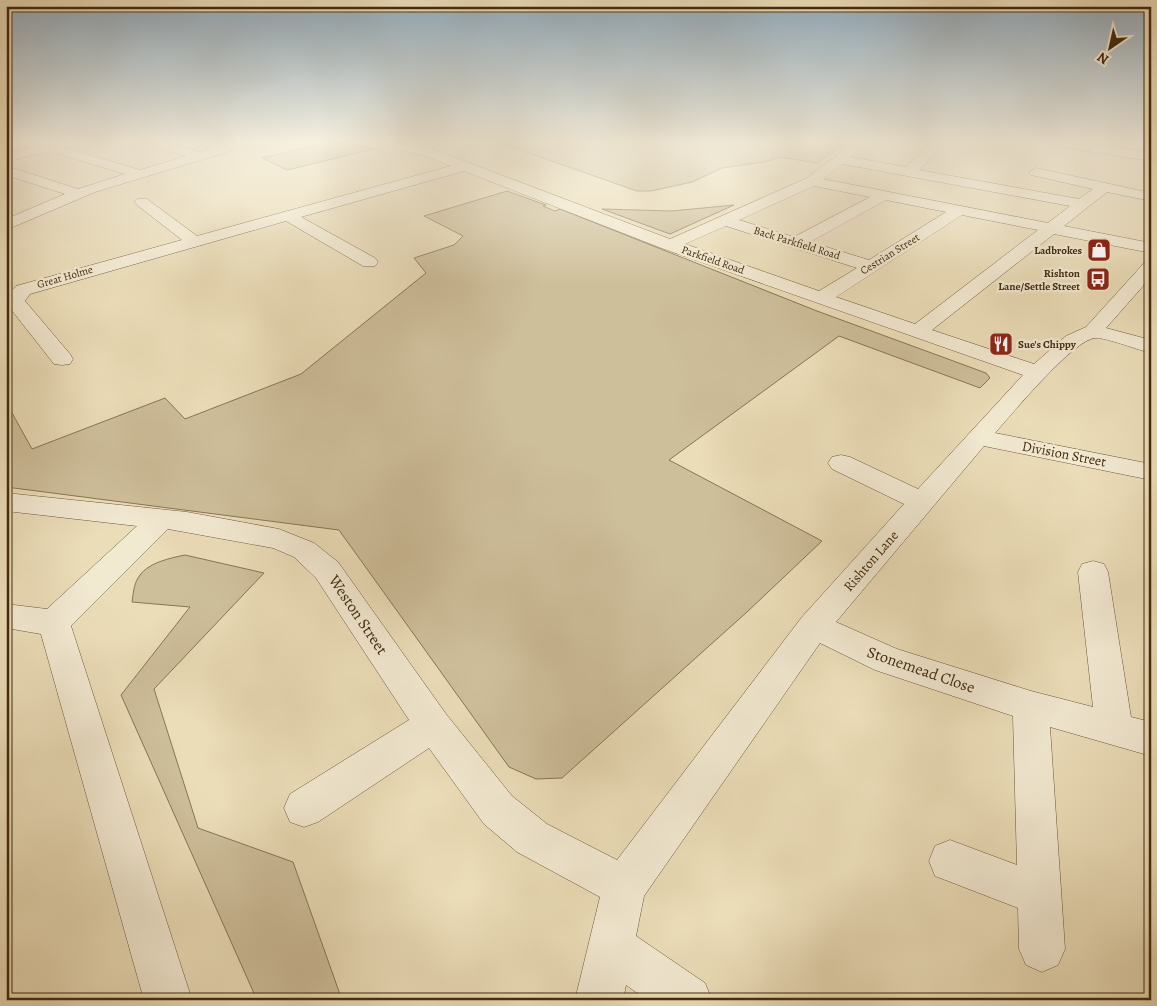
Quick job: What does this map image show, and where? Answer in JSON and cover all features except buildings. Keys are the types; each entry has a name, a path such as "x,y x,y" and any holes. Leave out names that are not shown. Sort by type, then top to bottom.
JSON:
{"street":[{"path":"66,190 78,194"},
{"path":"10,221 91,190"},
{"name":"Great Holme","path":"62,359 16,302 18,294 37,285 376,190"},
{"name":"Parkfield Road","path":"528,190 670,245 1037,373"},
{"path":"670,245 792,190"},
{"path":"859,190 1151,248"},
{"path":"1006,190 1082,204"},
{"path":"918,332 1100,190"},
{"path":"1118,190 1151,197"},
{"path":"795,243 885,195"},
{"path":"142,202 192,241"},
{"name":"Cestrian Street","path":"821,298 960,210"},
{"path":"286,214 369,262"},
{"name":"Back Parkfield Road","path":"724,220 870,266"},
{"name":"Rishton Lane","path":"624,887 814,626 978,437 1037,373 1073,340 1093,331 1151,266"},
{"path":"1093,331 1151,347"},
{"name":"Division Street","path":"978,437 1151,472"},
{"path":"841,463 922,502"},
{"name":"Weston Street","path":"6,502 162,519 279,539 304,550 327,570 433,725 470,776 498,810 532,838 624,887"},
{"path":"54,623 162,519"},
{"path":"1092,572 1114,728"},
{"path":"6,616 54,623"},
{"path":"54,623 168,1000"},
{"name":"Stonemead Close","path":"814,626 887,660 1031,706 1151,739"},
{"path":"1031,706 1042,949"},
{"path":"304,808 433,725"},
{"path":"950,861 1040,895"},
{"path":"599,1000 624,887"},
{"path":"611,946 688,1000"}],"shaded area":[{"path":"634,190 656,190 651,191"},
{"path":"507,191 546,205 543,206 555,211 560,209 817,311 986,373 990,378 980,388 839,336 669,460 822,541 747,612 562,778 536,779 509,767 339,530 6,487 6,402 32,449 165,398 185,419 301,374 426,273 414,258 454,245 463,236 424,216"},
{"path":"734,205 670,234 602,209 672,211"},
{"path":"185,555 264,573 154,689 198,828 293,862 342,1000 257,1000 121,695 190,607 132,602 137,580 152,565"}],"place":[{"name":"Ladbrokes","path":"1099,250"},
{"name":"Rishton Lane/Settle Street","path":"1098,279"},
{"name":"Sue's Chippy","path":"1001,344"}]}
